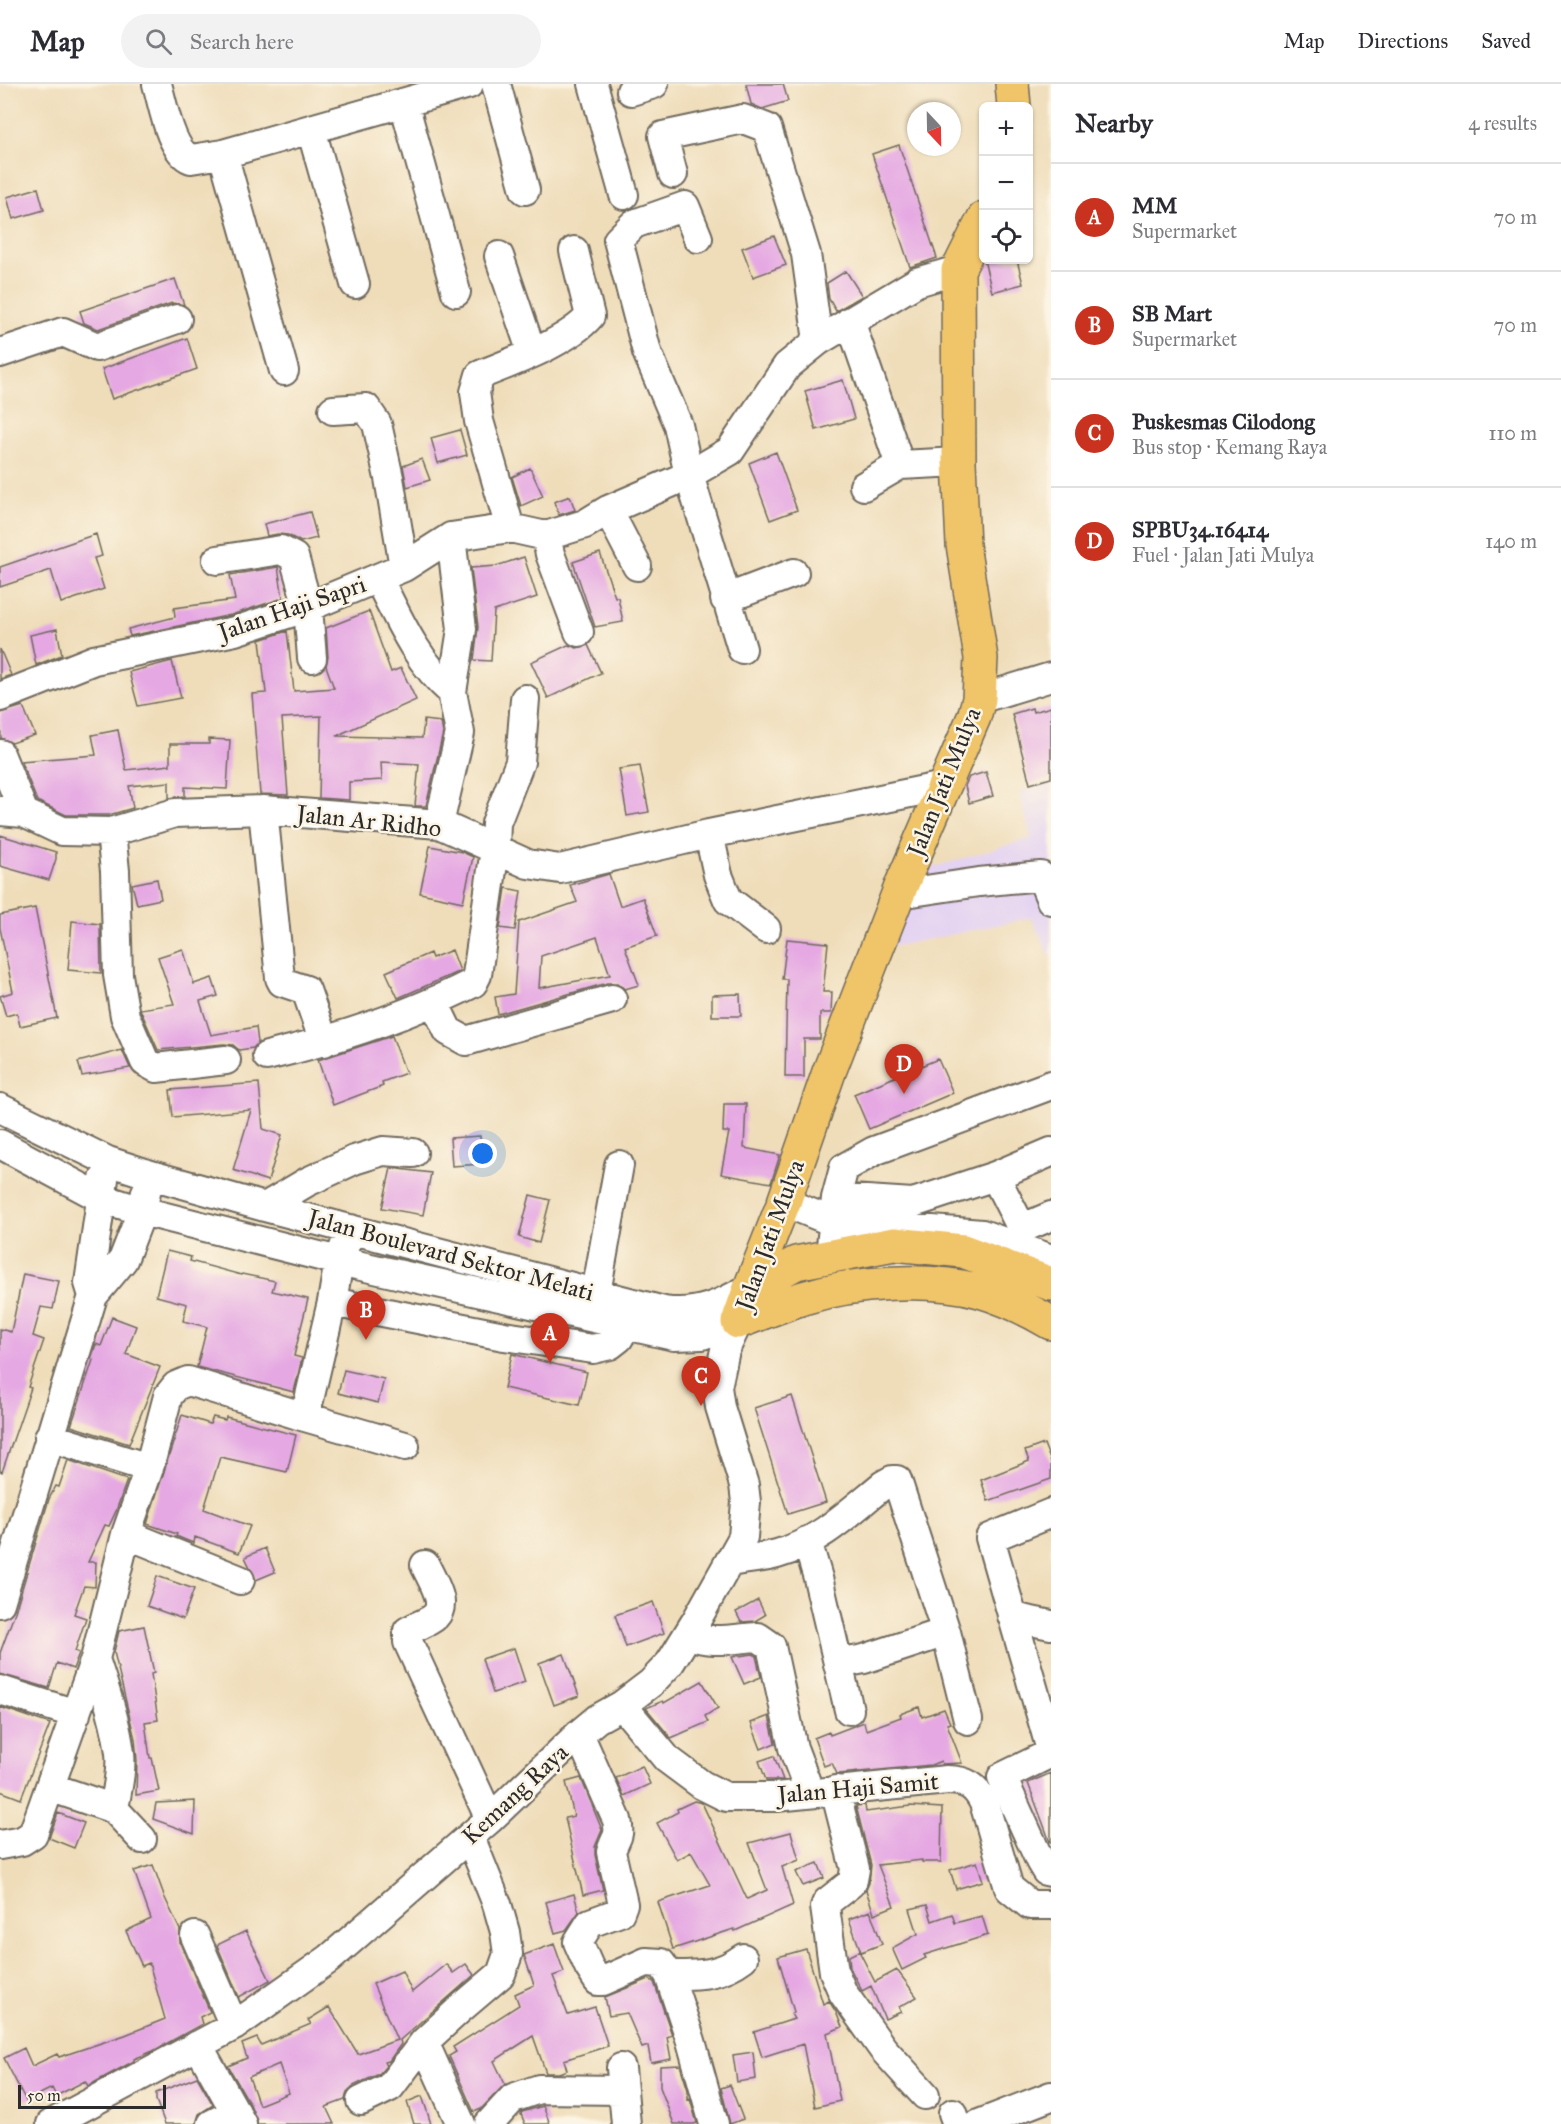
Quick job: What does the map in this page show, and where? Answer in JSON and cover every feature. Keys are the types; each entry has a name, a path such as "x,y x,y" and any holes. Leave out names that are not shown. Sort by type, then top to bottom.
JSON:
{"main road":[{"path":"1012,84 1014,102"},
{"name":"Jalan Jati Mulya","path":"738,1322 784,1202 829,1072 899,894 974,717 979,699 981,658 963,545 959,462 958,270 979,228"},
{"path":"771,1234 783,1255 796,1263"},
{"path":"750,1288 796,1263 894,1244 963,1251 1051,1284"},
{"path":"738,1322 804,1298 871,1284 928,1283 979,1291 1031,1312 1051,1323"}],"street":[{"path":"157,84 174,140 183,154 191,159 223,154 469,84"},
{"path":"496,84 525,190"},
{"path":"593,84 624,195"},
{"path":"404,103 456,292"},
{"path":"673,174 663,136 743,118 767,128 806,254 818,341"},
{"path":"311,129 355,284"},
{"path":"223,154 284,371"},
{"path":"698,238 685,206 634,224 618,240 647,352 678,425 689,475 742,649"},
{"path":"510,528 479,421 475,392 480,375 532,353 582,326 590,316 574,251"},
{"path":"499,256 532,353"},
{"name":"Jalan Haji Sapri","path":"0,697 94,660 235,631 308,607 404,567 451,537 510,528 546,536 585,524 608,510 689,475 730,451 787,366 818,341 917,282 958,270"},
{"path":"0,353 63,332 97,347 177,319"},
{"path":"850,321 900,465"},
{"path":"333,410 366,408 377,424 404,567"},
{"path":"864,486 900,465 959,462"},
{"path":"608,510 637,566"},
{"path":"546,536 550,554 579,632"},
{"path":"439,824 460,734 452,692 462,629 451,537"},
{"path":"217,560 281,550 294,557 308,607 312,658"},
{"path":"725,599 794,573"},
{"path":"378,578 411,643 440,682 452,692"},
{"path":"979,699 1051,677"},
{"path":"267,1056 324,1042 434,1002 473,983 477,975 495,849 496,823 520,762 525,699"},
{"path":"0,754 12,812"},
{"name":"Jalan Ar Ridho","path":"12,812 62,831 111,832 175,813 263,810 439,824 528,864 560,869 709,834 944,786"},
{"path":"263,810 280,978 282,982 306,990 324,1042"},
{"path":"111,832 118,975 125,1016 145,1062 156,1068 226,1060"},
{"path":"709,834 718,875 728,900 766,929"},
{"path":"899,894 979,882 1041,876 1051,900"},
{"path":"434,1002 448,1031 466,1041 612,999"},
{"path":"830,1256 835,1210 844,1168 874,1151 1051,1085"},
{"name":"Jalan Boulevard Sektor Melati","path":"0,1108 108,1161 151,1175 265,1208 596,1293 681,1313 700,1311 727,1301 750,1288"},
{"name":"Jalan Boulevard Sektor Melati","path":"0,1144 101,1198 339,1261 674,1336 702,1335 738,1322"},
{"path":"265,1208 307,1182 354,1160 383,1151 413,1153"},
{"path":"835,1210 913,1203 995,1176 1051,1152"},
{"path":"93,1296 89,1283 108,1161"},
{"path":"596,1293 619,1165"},
{"path":"0,1603 93,1296 123,1260 142,1210 151,1175"},
{"path":"995,1176 1018,1221 1030,1225 1051,1216"},
{"path":"784,1202 982,1234 1051,1259"},
{"path":"305,1417 332,1302 339,1261 351,1229"},
{"path":"332,1302 504,1336 593,1349 610,1345 619,1338 625,1325"},
{"name":"Kemang Raya","path":"51,2124 234,2026 329,1959 480,1828 579,1734 597,1719 622,1705 651,1683 663,1670 689,1634 742,1537 746,1502 744,1485 723,1416 717,1387 725,1350 738,1322"},
{"path":"0,1845 22,1841 33,1834 95,1659 126,1534 149,1468 168,1396 176,1386 188,1381 405,1446"},
{"path":"49,1437 149,1468"},
{"path":"730,1562 778,1554 826,1532 883,1485 897,1480 946,1632 968,1720"},
{"path":"1051,1514 990,1538 1051,1752 1002,1777 1040,1861 1046,1871 1051,1872"},
{"path":"126,1534 240,1580"},
{"path":"807,1541 849,1710"},
{"path":"361,2101 390,2087 424,2042 501,1974 508,1954 505,1932 480,1828 408,1642 408,1631 434,1617 440,1607 440,1598 425,1565"},
{"path":"1012,1616 1051,1625"},
{"path":"838,1664 872,1656 946,1632"},
{"path":"689,1634 709,1641 758,1637 771,1646 793,1748 823,1791 855,1869 853,1880 827,1902 825,1907 834,1972 843,1993 883,2049 925,2095"},
{"path":"95,1659 112,1714 120,1754 120,1776 114,1809"},
{"path":"0,1690 76,1714"},
{"name":"Jalan Haji Samit","path":"622,1705 667,1760 715,1793 726,1797 749,1798 855,1790 947,1780 969,1783 984,1803 1009,1888 1030,1905 1051,1905"},
{"path":"579,1734 617,1820 619,1838 611,1852 623,1904 620,1912 590,1923 578,1942 598,1981 603,1981 646,1962 661,1963 669,1975 691,2041 714,2124"},
{"path":"50,1787 114,1809 142,1839"},
{"path":"195,1936 234,2026"},
{"path":"669,1975 699,1975 722,1971 743,1958"},
{"path":"424,2042 461,2124"},
{"path":"198,2045 230,2120"},
{"path":"489,2124 513,2098 539,2089 621,2079 626,2124"},
{"path":"979,2124 1051,2096"}],"shaded area":[{"path":"1051,784 1051,958 1031,918 887,948 928,869 1031,838 1020,792"}],"building":[{"path":"746,84 783,84 788,101 762,109 751,104"},
{"path":"899,145 937,258 910,267 872,154"},
{"path":"38,188 44,210 13,219 7,197"},
{"path":"774,236 786,265 753,277 742,248"},
{"path":"985,264 1018,264 1023,284 992,292"},
{"path":"846,271 862,296 836,311 829,299 827,283"},
{"path":"175,279 184,305 172,303 98,329 84,323 80,311"},
{"path":"187,338 197,369 112,399 102,369"},
{"path":"843,380 854,419 816,430 805,391"},
{"path":"460,430 467,455 438,463 431,438"},
{"path":"776,452 797,510 770,520 749,463"},
{"path":"422,459 430,480 407,487 403,466"},
{"path":"530,468 543,496 521,506 512,477"},
{"path":"570,496 575,510 559,515 554,502"},
{"path":"310,512 317,538 301,542 288,535 267,536 264,524"},
{"path":"96,534 102,556 94,558 104,589 61,603 51,570 0,587 0,567"},
{"path":"600,553 615,597 618,597 623,622 595,627 573,562"},
{"path":"524,557 537,597 494,611 491,661 474,660 478,627 471,568 496,566"},
{"path":"278,567 283,598 231,615 130,636 128,629 175,617 174,608 235,600 230,575"},
{"path":"369,611 391,672 401,668 416,700 336,736 422,738 424,720 441,722 443,733 426,806 415,806 419,764 381,762 382,780 349,782 349,800 319,798 321,716 282,718 288,795 260,794 252,694 266,693 260,640 287,631 294,691 334,688 326,666 328,657 326,628"},
{"path":"57,629 62,655 36,665 30,635"},
{"path":"568,645 577,648 588,645 601,673 548,698 531,662"},
{"path":"0,649 11,675 0,679"},
{"path":"172,661 181,698 138,706 129,672"},
{"path":"23,706 35,735 12,743 1,738 0,713"},
{"path":"1051,707 1051,778 1030,784 1012,714 1032,708 1033,712"},
{"path":"118,730 126,770 170,765 170,744 209,744 209,739 230,740 227,789 185,787 185,796 169,798 169,782 129,786 133,808 109,815 66,815 37,801 21,761 96,755 92,735"},
{"path":"640,766 649,812 627,816 619,769"},
{"path":"986,772 993,796 969,803 965,786 969,777"},
{"path":"0,835 56,852 49,880 0,866"},
{"path":"430,846 462,852 473,857 463,902 420,893"},
{"path":"609,874 620,906 643,898 657,936 625,947 639,985 625,989 617,983 607,983 498,1014 495,997 514,994 519,922 577,902 570,885","holes":["597,937 610,975 539,988 541,956"]},
{"path":"157,879 161,899 137,904 132,884"},
{"path":"506,888 521,891 515,930 500,928"},
{"path":"35,908 57,1018 20,1026 17,1013 6,1016 0,996 13,992 0,928 0,915"},
{"path":"72,921 100,924 101,973 68,970"},
{"path":"787,939 828,943 823,992 832,992 831,1013 820,1013 820,1039 804,1039 804,1077 785,1077 787,979 782,979"},
{"path":"183,949 194,984 212,978 218,996 200,1001 211,1035 256,1027 258,1043 253,1048 239,1050 233,1045 224,1044 158,1050 140,1009 174,1004 158,957"},
{"path":"452,950 460,971 398,998 386,972 430,953 432,958"},
{"path":"740,994 741,1016 712,1016 712,995"},
{"path":"392,1036 406,1073 382,1082 383,1086 333,1105 318,1060"},
{"path":"122,1050 130,1068 82,1076 78,1062"},
{"path":"938,1059 953,1093 869,1129 854,1094"},
{"path":"259,1083 263,1129 282,1135 268,1181 233,1170 251,1110 173,1117 170,1090"},
{"path":"724,1104 746,1104 744,1148 780,1155 771,1183 721,1174 729,1132 723,1132"},
{"path":"480,1136 482,1164 452,1166 450,1138"},
{"path":"391,1168 431,1173 423,1215 382,1208"},
{"path":"530,1195 550,1200 539,1243 519,1237"},
{"path":"167,1251 191,1257 190,1261 241,1275 275,1281 272,1291 308,1299 294,1356 302,1358 294,1392 197,1367 207,1327 183,1321 187,1304 156,1296"},
{"path":"23,1274 59,1281 53,1309 41,1307 33,1336 44,1340 28,1387 31,1388 2,1472 0,1471 0,1329 11,1332"},
{"path":"112,1317 136,1326 126,1354 160,1367 129,1444 71,1426 96,1344 101,1346"},
{"path":"512,1354 587,1372 579,1405 504,1388"},
{"path":"344,1370 384,1379 378,1403 338,1393"},
{"path":"792,1396 826,1502 788,1514 754,1408"},
{"path":"182,1415 210,1424 213,1417 225,1420 226,1417 296,1435 287,1472 220,1457 204,1509 250,1526 239,1553 195,1537 194,1543 176,1536 177,1534 147,1524"},
{"path":"1044,1444 1051,1462 1051,1479 988,1501 981,1480 1029,1461 1025,1451"},
{"path":"68,1460 127,1480 109,1526 105,1525 88,1562 96,1562 95,1587 84,1586 74,1614 86,1618 75,1651 79,1653 73,1669 57,1663 49,1688 0,1674 0,1653 15,1612 49,1499 56,1486 59,1487"},
{"path":"265,1548 275,1572 256,1580 245,1557"},
{"path":"157,1576 194,1589 183,1619 147,1606"},
{"path":"758,1600 765,1615 755,1621 741,1622 736,1612"},
{"path":"653,1602 664,1633 626,1647 615,1615"},
{"path":"144,1626 154,1673 151,1674 158,1720 145,1722 150,1758 152,1758 159,1791 136,1795 135,1739 114,1652 119,1631"},
{"path":"514,1648 525,1682 493,1693 482,1659"},
{"path":"564,1654 579,1696 554,1705 539,1663"},
{"path":"753,1654 756,1656 761,1677 744,1684 732,1657"},
{"path":"702,1681 718,1708 705,1716 708,1722 671,1738 646,1708 663,1701 664,1703"},
{"path":"0,1707 50,1724 21,1799 0,1791"},
{"path":"919,1707 922,1717 944,1709 950,1723 947,1724 962,1763 942,1764 941,1761 931,1765 839,1774 832,1763 824,1766 814,1738 829,1732 830,1735 864,1722 866,1730 901,1717 900,1714"},
{"path":"769,1716 775,1743 761,1749 751,1723"},
{"path":"774,1756 783,1780 766,1780 759,1761"},
{"path":"642,1766 650,1784 624,1796 616,1778"},
{"path":"1051,1773 1051,1842 1050,1842 1028,1783"},
{"path":"581,1778 602,1830 595,1847 595,1855 603,1890 583,1895 565,1818 574,1816 566,1782"},
{"path":"195,1801 194,1834 153,1819 156,1803"},
{"path":"694,1801 702,1803 747,1899 767,1890 749,1843 791,1832 799,1860 782,1867 793,1905 735,1931 734,1929 673,1949 658,1902 710,1885 691,1852 677,1860 657,1823 678,1812 677,1809"},
{"path":"865,1805 866,1812 910,1806 942,1808 941,1862 922,1862 922,1860 878,1865 894,1906 874,1914 866,1890 871,1865 856,1806"},
{"path":"58,1813 84,1823 74,1848 49,1838"},
{"path":"977,1862 983,1881 956,1889 950,1870"},
{"path":"818,1863 824,1878 803,1886 796,1872"},
{"path":"153,1865 180,1930 180,1943 210,2012 200,2017 202,2024 88,2086 85,2081 56,2096 52,2088 26,2101 4,2058 24,2048 32,2066 57,2054 59,2057 165,2019 149,1963 142,1966 126,1931 151,1919 134,1871"},
{"path":"574,1894 579,1912 566,1930 555,1933 546,1902"},
{"path":"927,1905 932,1921 952,1914 955,1923 982,1916 988,1935 924,1955 926,1958 902,1970 892,1948 918,1934 910,1909"},
{"path":"870,1911 882,1944 861,1952 849,1919"},
{"path":"246,1931 270,1980 239,1997 217,1945"},
{"path":"554,1944 564,1972 553,1976 568,2015 595,2007 608,2046 564,2060 567,2070 559,2073 546,2073 533,2036 494,2061 505,2084 481,2109 474,2112 449,2056 456,2052 453,2047 519,2005 515,1994 534,1985 524,1955"},
{"path":"806,1949 823,2004 829,2001 842,2027 827,2033 840,2101 815,2107 803,2044 762,2057 754,2032 794,2019 778,1957"},
{"path":"859,1951 875,1982 897,1970 917,1997 899,2007 901,2012 885,2019 871,1986 862,1991 850,1968 849,1956"},
{"path":"446,1964 453,1973 466,1964 474,1975 400,2040 401,2044 389,2061 384,2062 386,2066 379,2074 353,2086 347,2092 345,2100 326,2107 334,2124 258,2124 250,2104 228,2066 247,2058 242,2044 257,2038 261,2045 311,2024 308,2020 329,2007 358,2054 397,2040 373,1984 402,1971 412,1992","holes":["279,2064 289,2093 259,2105 249,2077"]},
{"path":"649,1979 654,1982 672,2035 667,2037 671,2059 651,2063 648,2046 642,2048 627,2013 609,2016 605,1997"},
{"path":"753,2052 756,2079 737,2082 733,2055"},
{"path":"680,2065 688,2090 688,2100 690,2099 697,2123 694,2124 674,2124 660,2087 660,2066"},
{"path":"197,2077 213,2105 199,2114 196,2124 165,2124 156,2100 156,2093"},
{"path":"730,2085 743,2119 730,2124 721,2088"},
{"path":"422,2096 431,2124 414,2124 407,2102"},
{"path":"543,2106 550,2124 525,2124 522,2112"}],"place":[{"name":"SPBU34.16414","path":"904,1094"},
{"name":"SB Mart","path":"366,1340"},
{"name":"MM","path":"550,1363"},
{"name":"Puskesmas Cilodong","path":"701,1406"}]}
